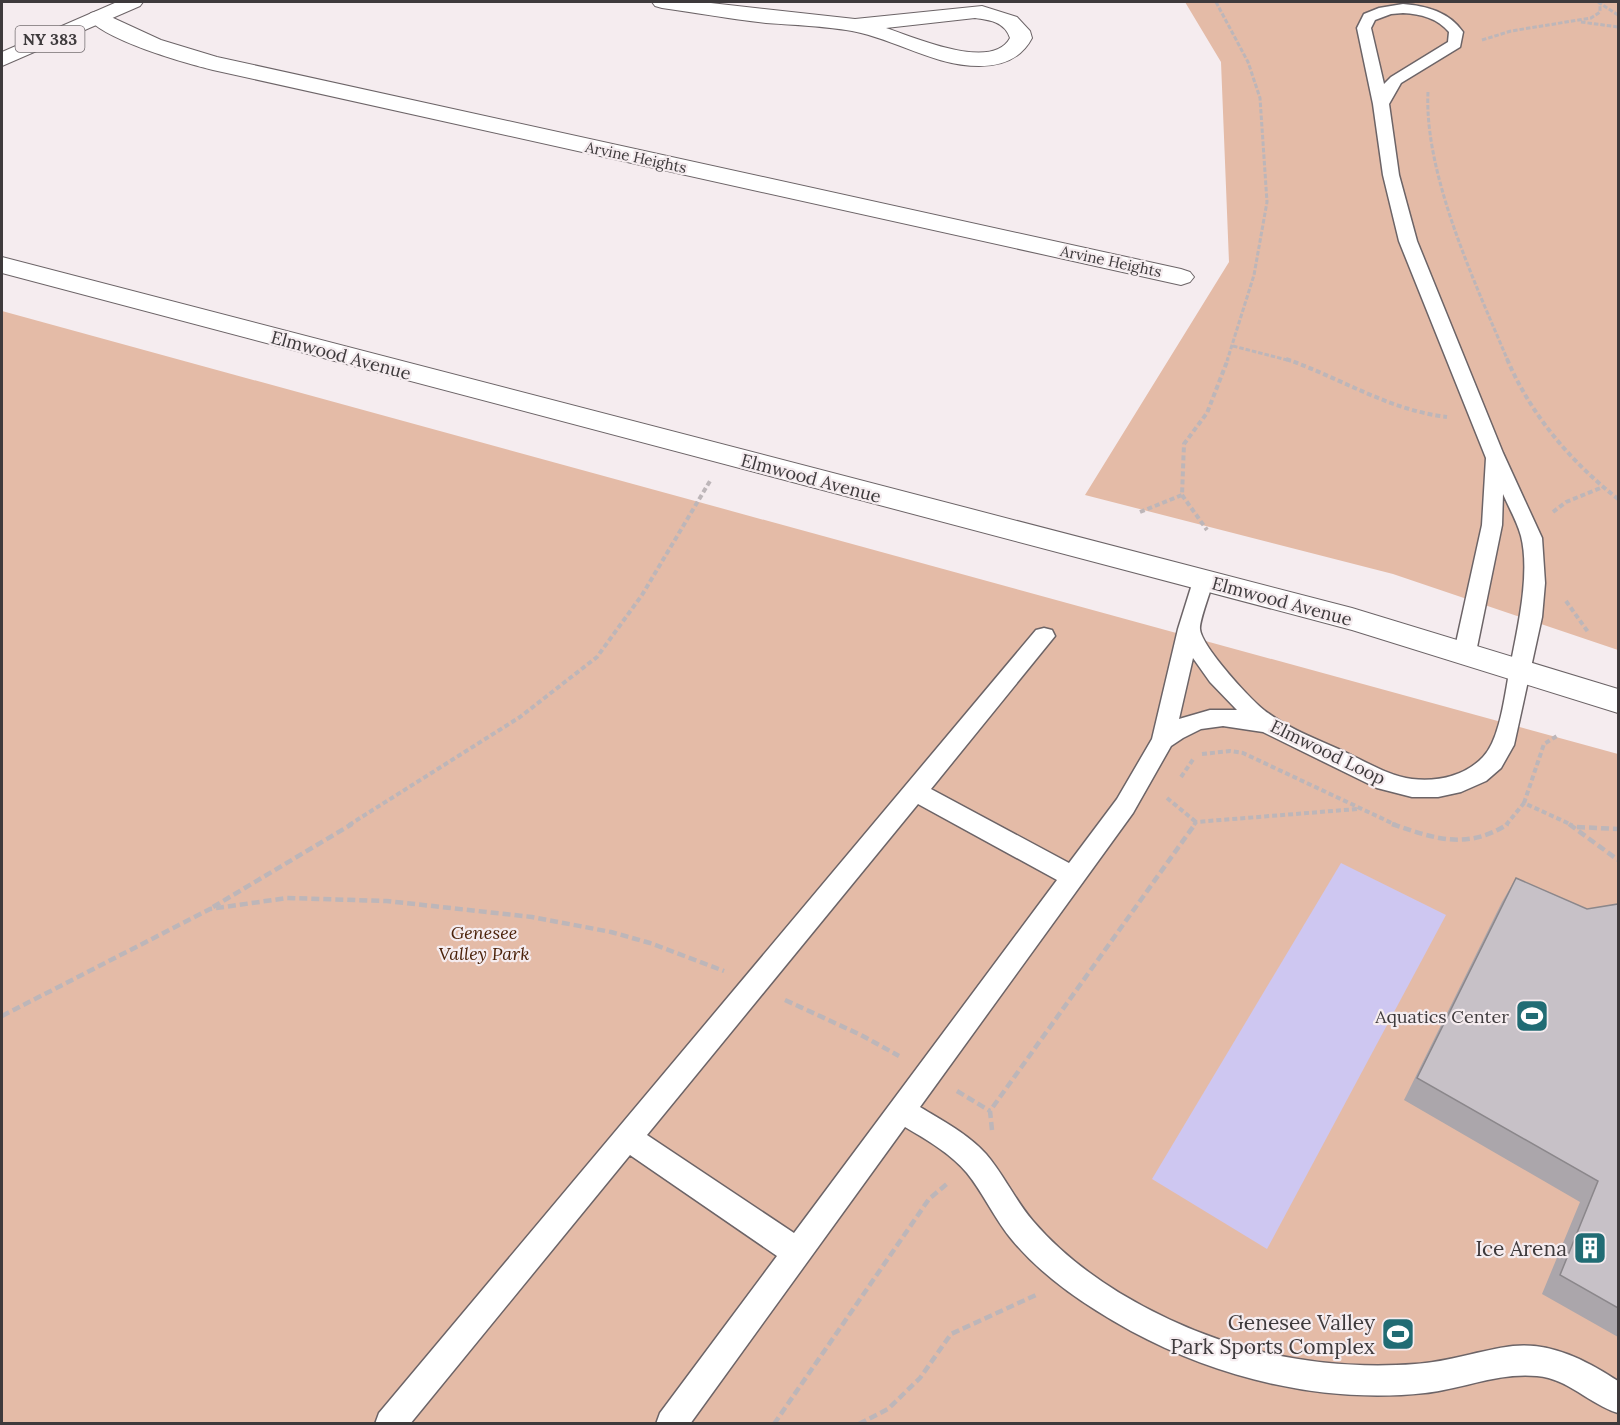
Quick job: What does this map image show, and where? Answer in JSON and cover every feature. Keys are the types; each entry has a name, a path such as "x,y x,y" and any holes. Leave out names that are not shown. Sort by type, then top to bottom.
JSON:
{"street":[{"name":"NY 383","path":"2,60 133,2"},
{"path":"662,2 744,14 855,25 967,59 1004,55 1014,49 1021,38 1018,29 1011,22 998,16 975,12 855,25"},
{"name":"Arvine Heights","path":"98,17 115,28 169,51 213,63 1181,277"},
{"name":"Elmwood Avenue","path":"2,265 1203,580 1465,652 1618,701"}],"lane":[{"path":"1369,8 1424,12 1450,24 1457,37 1452,47 1396,80 1381,104"},
{"name":"Elmwood Loop","path":"1189,629 1204,658 1238,699 1258,718 1280,732 1385,781 1412,788 1438,788 1461,783 1478,775 1493,762 1503,745 1521,669 1532,606 1534,574 1532,538 1493,453 1408,241 1391,175 1381,104 1364,28 1369,8"},
{"path":"1465,652 1492,525 1493,453"},
{"path":"670,1424 1125,806 1163,740 1203,580"},
{"path":"390,1424 756,986 1044,636"},
{"path":"1163,740 1187,724 1216,716 1249,720 1280,732"},
{"path":"916,792 1073,878"},
{"path":"902,1110 954,1144 974,1161 1022,1230 1074,1278 1148,1324 1187,1344 1226,1357 1280,1370 1340,1378 1395,1380 1452,1374 1504,1361 1524,1359 1551,1363 1579,1375 1618,1398"},
{"path":"629,1139 797,1252"}],"path":[{"path":"1207,530 1182,495 1184,444 1207,413 1233,346 1254,275 1265,220 1263,115 1256,81 1231,27 1216,2"},
{"path":"1599,2 1618,15"},
{"path":"1475,45 1494,34 1574,22 1596,16 1600,12 1599,2"},
{"path":"1574,22 1618,27"},
{"path":"1428,84 1427,105 1432,140 1452,220 1477,287 1520,388 1538,416 1565,449 1618,499"},
{"path":"1233,346 1279,356 1303,365 1404,411 1447,417"},
{"path":"2,1016 210,909 334,835 520,717 597,657 642,595 724,456"},
{"path":"1140,512 1182,495"},
{"path":"1524,803 1544,744 1557,736"},
{"path":"774,1424 929,1199 974,1161 994,1149 990,1111 1196,822 1357,808"},
{"path":"1576,826 1618,829"},
{"path":"210,909 267,898 298,896 477,909 602,931 646,943 718,969 756,986 861,1035 990,1111"},
{"path":"859,1424 888,1409 920,1378 951,1334 1074,1278"}],"green space":[{"path":"1185,2 1618,2 1618,650 1393,574 1085,495 1229,262 1221,62"},
{"name":"Genesee Valley Park","path":"2,311 1618,754 1618,1423 2,1423"}],"shaded area":[{"path":"1341,863 1446,915 1267,1249 1152,1179"}],"building":[{"name":"Aquatics Center","path":"1516,878 1587,909 1618,904 1618,1308 1560,1275 1598,1181 1417,1078"}],"place":[{"name":"Aquatics Center","path":"1532,1016"},
{"name":"Ice Arena","path":"1590,1248"},
{"name":"Genesee Valley Park Sports Complex","path":"1398,1334"}]}
